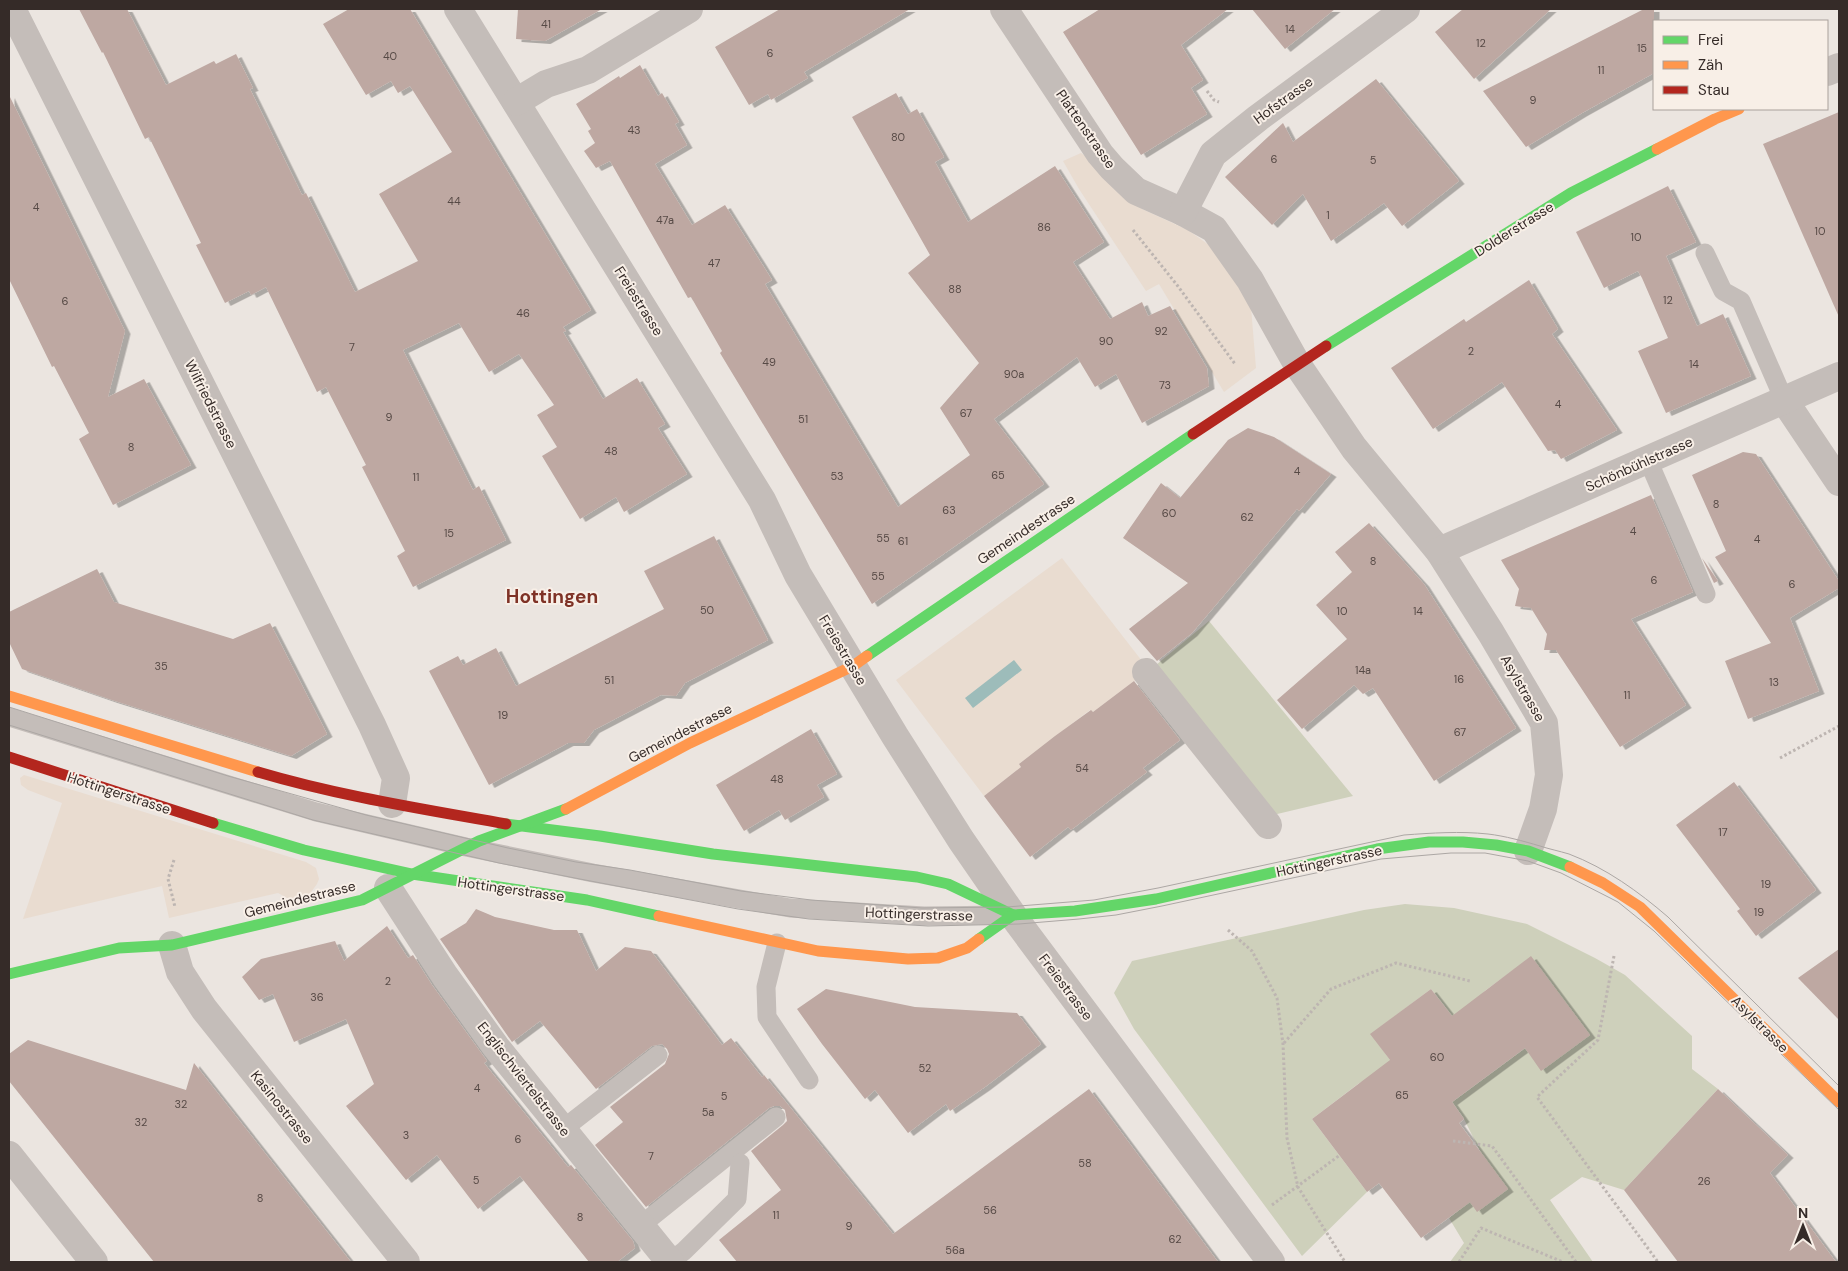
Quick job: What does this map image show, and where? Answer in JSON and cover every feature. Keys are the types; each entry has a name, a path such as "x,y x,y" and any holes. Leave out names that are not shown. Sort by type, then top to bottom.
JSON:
{"main road":[{"name":"Dolderstrasse","path":"1297,364 1571,193 1715,119 1737,110"},
{"name":"Gemeindestrasse","path":"9,974 119,948 172,945 335,908 362,900 388,888 466,847 516,826 558,813 690,743 853,666 1297,364"},
{"name":"Hottingerstrasse","path":"9,696 269,775 323,789 392,804 516,826 600,836 713,854 917,877 948,884 1013,915 1075,911 1156,899 1378,849 1429,842 1464,842 1528,851"},
{"name":"Hottingerstrasse","path":"9,757 304,850 412,874 588,900 818,951 908,959 938,958 967,948 1013,915"},
{"name":"Asylstrasse","path":"1528,851 1565,865 1603,883 1640,907 1839,1102"}],"street":[{"name":"Wilfriedstrasse","path":"12,9 372,725 396,778 392,804"},
{"name":"Freiestrasse","path":"458,9 762,500 798,575 895,736 961,840 1013,915 1272,1262"},
{"path":"516,102 546,84 588,70 689,9"},
{"name":"Plattenstrasse","path":"1004,9 1100,154 1112,168 1136,191 1183,212 1214,229 1250,280 1297,364"},
{"name":"Hofstrasse","path":"1183,212 1213,154 1391,13"},
{"name":"Asylstrasse","path":"1297,364 1354,448 1439,551 1492,633 1544,723 1549,775 1543,809 1528,851"},
{"name":"Schönbühlstrasse","path":"1439,551 1839,376"},
{"path":"1784,400 1839,482"},
{"path":"1146,672 1268,825"},
{"name":"Englischviertelstrasse","path":"388,888 445,976 496,1047 670,1262"},
{"name":"Kasinostrasse","path":"172,945 180,972 204,1009 406,1262"},
{"path":"9,1155 94,1262"}],"lane":[{"path":"1705,253 1723,292 1741,301 1784,400"},
{"path":"1648,460 1706,594"},
{"name":"Hottingerstrasse","path":"9,717 316,812 466,847 593,873 790,908 924,916 1013,915"},
{"path":"777,943 766,987 767,1017 809,1080"},
{"path":"563,1129 658,1055"},
{"path":"640,1226 776,1117"},
{"path":"670,1262 684,1252 737,1198 740,1164"}],"path":[{"path":"1208,91 1217,102"},
{"path":"1129,224 1177,285 1240,371"},
{"path":"1780,758 1839,726"},
{"path":"174,860 168,880 178,916"},
{"path":"1228,930 1252,951 1277,998 1283,1044 1287,1138 1298,1187 1344,1262"},
{"path":"1614,956 1598,1040 1537,1098 1656,1262"},
{"path":"1283,1044 1331,990 1396,963 1470,980"},
{"path":"1453,1141 1492,1146 1576,1262"},
{"path":"1265,1210 1340,1154"},
{"path":"1459,1262 1481,1228 1563,1262"}],"green space":[{"path":"1209,621 1353,796 1273,815 1156,665"},
{"path":"1405,904 1454,908 1527,924 1625,975 1692,1036 1692,1069 1718,1089 1624,1190 1582,1177 1550,1200 1593,1262 1450,1262 1464,1243 1449,1218 1470,1201 1482,1155 1464,1119 1452,1102 1525,1048 1542,1070 1531,957 1486,990 1455,1020 1431,989 1371,1034 1393,1064 1358,1084 1312,1119 1367,1192 1302,1256 1134,1029 1114,993 1132,961 1364,910"}],"shaded area":[{"path":"1081,153 1092,161 1113,188 1125,199 1188,230 1213,248 1226,263 1251,307 1256,368 1224,392 1159,284 1146,291 1079,189 1063,161"},
{"path":"1062,558 1149,670 1093,712 1090,710 1019,764 1021,767 984,796 896,680"},
{"path":"24,775 306,862 316,868 319,879 309,895 291,900 278,893 169,918 162,886 23,919 62,803 28,790 21,785 20,778"}],"water":[{"path":"1014,660 1022,670 973,708 965,698"}],"building":[{"path":"79,9 127,9 166,85 214,61 216,64 236,54 253,88 250,89 302,195 306,193 355,292 418,261 379,194 452,152 410,86 398,93 391,81 366,95 323,24 349,9 410,9 591,310 563,327 566,331 563,332 603,399 637,378 665,424 658,428 687,474 624,512 616,497 580,519 542,456 557,447 537,415 554,405 519,354 489,372 459,323 403,350 473,490 479,486 506,540 413,587 397,556 405,551 362,467 366,465 326,387 317,392 266,287 251,295 249,291 225,303 196,245 201,243 149,137 145,139 103,52"},
{"path":"518,9 602,9 545,41 516,39"},
{"path":"780,9 910,9 804,72 808,78 771,100 768,94 749,105 715,47"},
{"path":"1100,9 1228,9 1181,45 1203,80 1191,88 1207,114 1141,155 1063,32"},
{"path":"1252,9 1335,9 1285,49"},
{"path":"1463,9 1551,9 1474,79 1435,32"},
{"path":"1644,9 1654,9 1653,74 1526,147 1483,91"},
{"path":"640,65 658,96 662,93 679,122 675,124 687,145 655,164 692,225 725,205 772,280 765,284 898,507 970,455 940,408 979,363 908,273 930,255 852,117 896,93 908,114 917,109 944,157 935,162 968,222 1055,166 1104,242 1073,262 1110,319 1142,302 1148,316 1170,306 1207,368 1209,386 1142,423 1116,374 1095,387 1077,357 994,419 1044,484 872,604 720,353 722,351 691,297 688,298 610,161 596,168 584,151 595,143 588,131 591,129 576,104 619,76 620,78"},
{"path":"1376,79 1459,181 1402,226 1384,203 1331,241 1303,194 1272,225 1225,177 1283,123 1293,142"},
{"path":"9,95 125,331 108,397 144,379 191,465 113,505 79,439 89,433 54,366 52,367 9,279"},
{"path":"1839,112 1839,317 1763,144"},
{"path":"1668,186 1696,242 1666,256 1697,326 1723,314 1751,376 1666,413 1638,351 1668,338 1642,278 1638,271 1604,288 1576,232"},
{"path":"1529,280 1558,329 1552,334 1617,430 1561,459 1555,450 1548,451 1502,382 1433,429 1391,368 1464,319 1466,322"},
{"path":"1248,428 1274,437 1331,474 1299,511 1297,509 1192,633 1157,661 1129,629 1188,583 1123,538 1161,483 1180,498 1228,440"},
{"path":"1743,452 1756,454 1839,581 1839,588 1790,618 1819,691 1748,719 1725,661 1771,643 1715,557 1726,551 1692,475"},
{"path":"1651,495 1693,592 1631,619 1686,705 1620,747 1556,650 1544,650 1547,634 1531,608 1515,606 1519,589 1501,560"},
{"path":"1369,523 1424,584 1516,728 1434,781 1373,688 1363,694 1354,685 1302,729 1277,700 1347,639 1316,605 1352,572 1335,552"},
{"path":"714,536 768,640 685,683 676,696 661,695 594,730 584,743 568,743 489,785 429,671 458,656 463,665 496,648 516,686 664,609 644,571"},
{"path":"1702,558 1718,581 1714,583"},
{"path":"97,569 114,602 136,609 233,639 270,623 327,734 291,756 112,700 22,669 9,642 9,612"},
{"path":"1134,681 1180,740 1143,768 1147,772 1071,830 1068,827 1030,857 984,796 1021,767 1019,764 1055,736 1091,710 1093,712"},
{"path":"811,729 837,774 817,785 824,797 785,820 779,810 744,831 716,785"},
{"path":"1734,782 1816,890 1756,936 1737,911 1740,909 1676,825"},
{"path":"476,909 495,917 554,930 577,930 596,971 625,947 651,951 722,1045 731,1038 762,1077 764,1075 893,1234 1089,1089 1218,1262 737,1262 719,1240 781,1190 751,1151 787,1121 785,1110 780,1106 769,1108 646,1207 595,1145 623,1122 610,1107 665,1064 669,1054 667,1049 662,1044 652,1046 596,1089 540,1021 512,1042 440,939 466,923"},
{"path":"387,926 408,958 413,955 432,985 487,1061 484,1063 568,1167 571,1165 633,1241 635,1248 617,1262 589,1262 520,1176 478,1209 437,1155 406,1180 346,1106 374,1084 346,1019 294,1042 273,994 259,1000 242,977 261,959 335,941 344,961"},
{"path":"1839,949 1839,1020 1798,978"},
{"path":"1531,956 1590,1035 1541,1071 1525,1048 1452,1102 1464,1119 1459,1123 1508,1189 1477,1212 1470,1202 1421,1238 1379,1183 1367,1192 1312,1119 1390,1060 1370,1034 1431,989 1452,1016"},
{"path":"826,989 915,1007 1017,1013 1041,1044 950,1111 946,1104 908,1133 875,1090 865,1099 797,1009"},
{"path":"28,1040 186,1090 194,1063 351,1262 154,1262 9,1081 9,1054"},
{"path":"1718,1089 1788,1155 1770,1173 1836,1262 1678,1262 1624,1190"}],"tram line":[{"path":"9,707 228,776 366,815 576,862 741,891 811,900 922,908 1007,907 1094,900 1404,835 1467,833 1507,837 1569,854 1596,866 1622,881 1668,917 1839,1086"},
{"path":"9,725 313,820 499,863 738,909 809,919 928,926 1019,924 1116,915 1381,859 1451,853 1485,853 1528,861 1561,873 1618,902 1654,931 1839,1110"}],"traffic: fast":[{"path":"1326,346 1571,193 1657,149"},
{"path":"867,656 1193,434"},
{"path":"9,974 119,948 172,945 362,900 479,841 566,809"},
{"path":"213,823 304,850 412,874 587,900 659,916"},
{"path":"506,824 600,836 713,854 917,877 948,884 1013,915"},
{"path":"979,939 1013,915 1075,911 1156,899 1377,849 1429,842 1463,842 1496,845 1528,851 1570,867"}],"traffic: slow":[{"path":"1657,149 1737,110"},
{"path":"566,809 690,743 853,666 867,656"},
{"path":"9,696 258,772"},
{"path":"1570,867 1603,883 1640,907 1839,1102"},
{"path":"659,916 818,951 908,959 938,958 967,948 979,939"}],"traffic: jam":[{"path":"1193,434 1326,346"},
{"path":"9,757 213,823"},
{"path":"258,772 350,795 506,824"}],"district":[{"name":"Hottingen","path":"552,596"}]}
